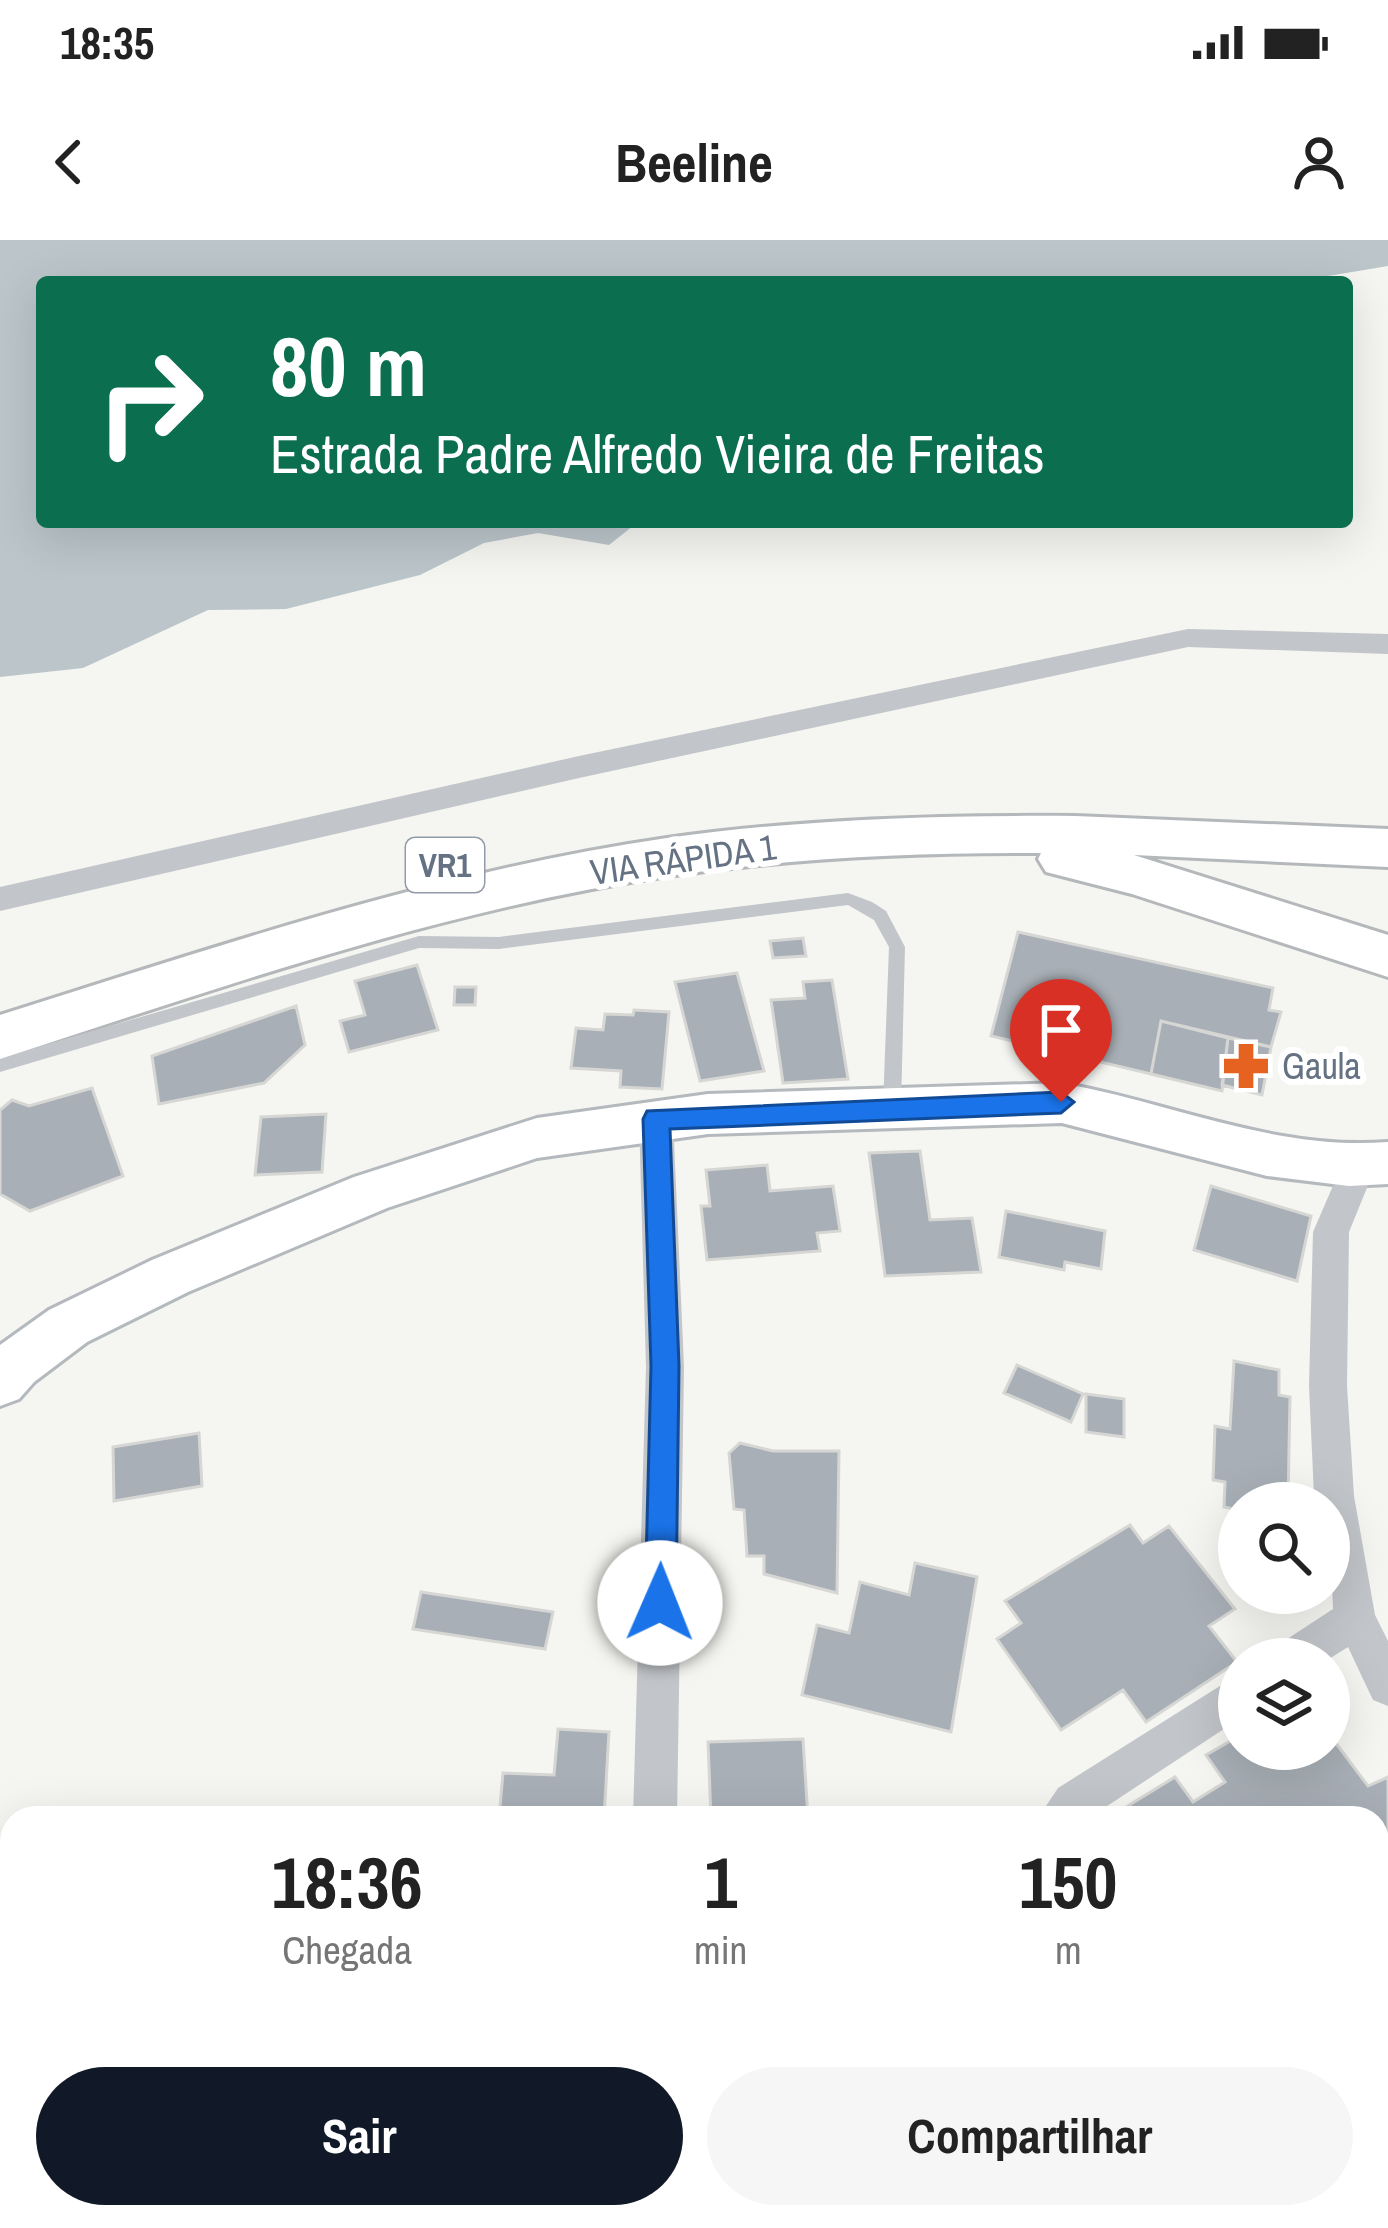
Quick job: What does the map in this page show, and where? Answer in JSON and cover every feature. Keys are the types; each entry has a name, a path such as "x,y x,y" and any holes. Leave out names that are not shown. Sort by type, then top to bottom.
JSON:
{"highway":[{"name":"VIA RÁPIDA 1","path":"0,994 480,856 736,813 904,797 1051,794 1388,815"},
{"name":"VIA RÁPIDA 1","path":"0,1037 262,954 493,891 740,848 1005,831 1388,848"},
{"path":"916,834 1136,875 1388,956"}],"main road":[{"path":"0,1382 68,1326 274,1229 446,1165 537,1138 656,1119 1061,1102 1104,1108 1274,1154 1372,1166"}],"street":[{"path":"0,899 579,767 1188,638 1388,644"},
{"path":"655,1806 665,1366 656,1119"},
{"path":"1372,1166 1331,1232 1328,1386 1334,1496 1355,1618 1388,1684"},
{"path":"1325,1638 1355,1618"},
{"path":"1070,1806 1218,1708"}],"lane":[{"path":"0,1064 419,941 499,943 848,899 870,905 889,923 898,947 892,1106"}],"shaded area":[{"path":"0,240 1388,240 1388,266 1328,276 36,276 36,528 630,528 609,545 538,533 484,543 420,575 286,609 208,610 83,668 0,677"}],"building":[{"path":"1018,932 1273,988 1269,1010 1281,1012 1271,1047 1161,1021 1151,1074 991,1036"},
{"path":"803,938 806,956 773,958 770,941"},
{"path":"417,965 438,1030 349,1052 340,1021 365,1015 355,981"},
{"path":"737,973 764,1071 700,1081 675,982"},
{"path":"832,980 848,1079 783,1083 771,1000 805,998 803,982"},
{"path":"455,987 476,987 475,1005 454,1005"},
{"path":"296,1006 305,1045 264,1083 159,1104 152,1056"},
{"path":"634,1010 669,1012 662,1089 620,1087 621,1071 571,1068 576,1028 603,1030 605,1014 633,1015"},
{"path":"1161,1021 1228,1038 1222,1091 1151,1074"},
{"name":"Gaula","path":"1228,1038 1271,1047 1262,1095 1222,1085"},
{"path":"92,1088 123,1176 30,1211 0,1194 0,1110 12,1100 29,1106"},
{"path":"326,1114 322,1172 255,1175 261,1117"},
{"path":"920,1151 930,1220 972,1218 981,1272 885,1276 869,1153"},
{"path":"767,1165 770,1191 833,1186 840,1231 817,1233 820,1251 707,1260 701,1206 710,1206 706,1170"},
{"path":"1211,1186 1311,1216 1297,1281 1194,1250"},
{"path":"1006,1211 1105,1231 1101,1269 1065,1262 1064,1270 999,1257"},
{"path":"1234,1361 1279,1370 1279,1395 1290,1397 1288,1482 1213,1480 1215,1426 1230,1429"},
{"path":"1017,1365 1083,1394 1071,1422 1004,1393"},
{"path":"1086,1394 1124,1399 1124,1437 1086,1432"},
{"path":"199,1433 202,1486 114,1501 113,1447"},
{"path":"740,1443 773,1451 839,1451 837,1593 764,1574 764,1556 747,1556 744,1510 734,1509 729,1453"},
{"path":"1130,1525 1143,1543 1169,1526 1218,1588 1218,1614 1227,1614 1209,1626 1218,1638 1218,1675 1146,1722 1123,1690 1061,1730 997,1639 1021,1623 1005,1601"},
{"path":"915,1563 977,1577 951,1732 802,1695 817,1625 849,1633 860,1582 909,1595"},
{"path":"421,1592 553,1612 545,1649 413,1629"},
{"path":"558,1729 609,1732 605,1806 500,1806 503,1773 554,1775"},
{"path":"803,1739 807,1806 711,1806 708,1742"},
{"path":"1218,1748 1218,1770 1350,1770 1350,1762 1368,1786 1388,1777 1388,1806 1128,1806 1175,1777 1193,1802 1225,1782 1206,1755"}],"place":[{"name":"Gaula","path":"1246,1066"}],"route":[{"path":"660,1603 665,1366 656,1119 1061,1102"}]}
